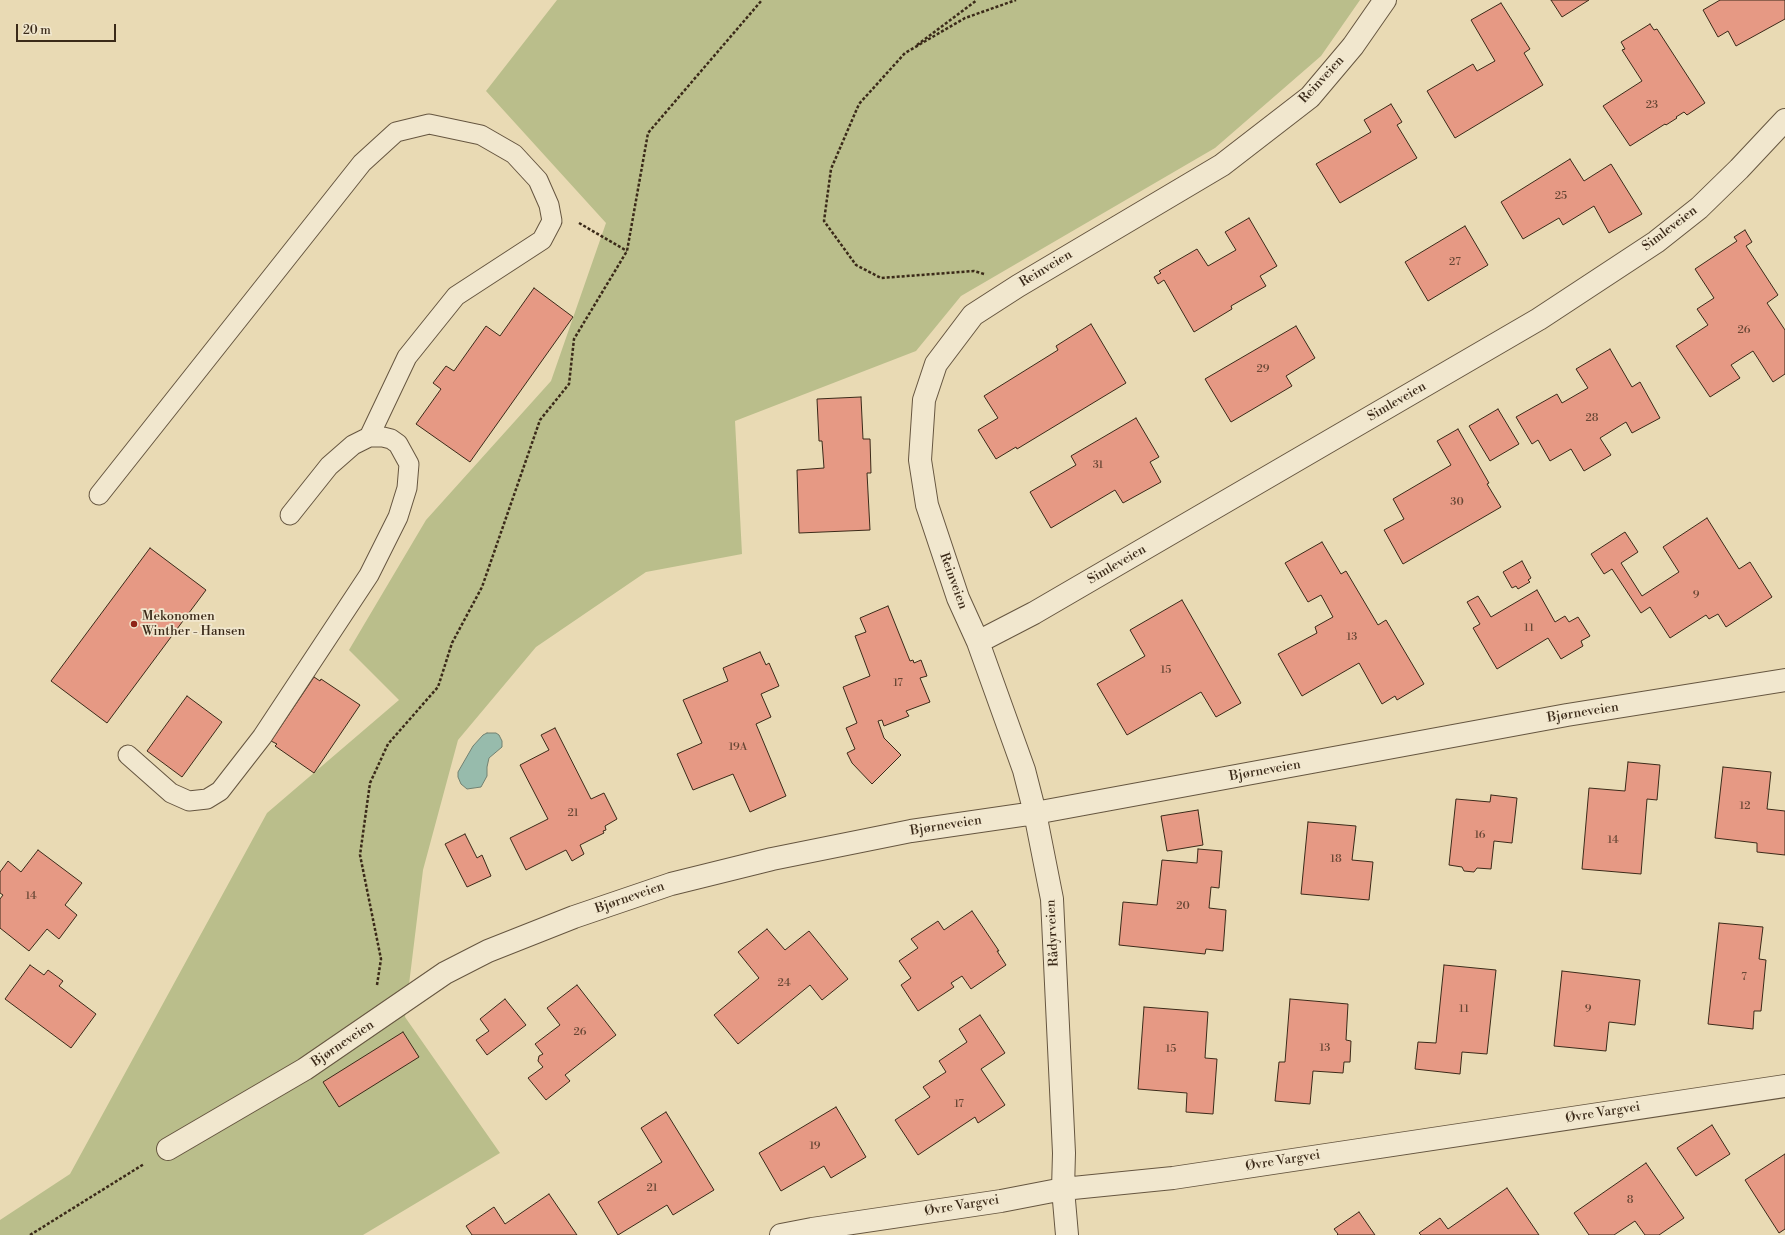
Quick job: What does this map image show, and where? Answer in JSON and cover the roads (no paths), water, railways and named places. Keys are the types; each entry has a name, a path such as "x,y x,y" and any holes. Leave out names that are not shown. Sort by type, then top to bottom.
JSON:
{"street":[{"name":"Reinveien","path":"978,642 958,598 927,505 920,460 924,400 936,364 973,315 1018,286 1222,165 1310,98 1353,46 1385,0"},
{"name":"Simleveien","path":"978,642 1034,614 1540,319 1656,242 1699,208 1740,169 1785,120"},
{"name":"Rådyrveien","path":"978,642 1024,770 1035,813 1052,899 1064,1153 1063,1189 1067,1235"},
{"name":"Bjørneveien","path":"168,1149 305,1069 445,973 488,951 574,917 671,884 772,859 911,831 1035,813 1560,716 1785,680"},
{"name":"Øvre Vargvei","path":"781,1235 1001,1201 1063,1189 1181,1176 1785,1086"}],"lane":[{"path":"100,495 362,162 396,132 430,124 481,135 514,154 538,180 549,205 552,222 542,240 456,296 407,357 369,437"},
{"path":"128,755 171,792 189,801 207,799 220,792 262,738 369,575 398,518 408,488 409,464 398,444 391,439 383,437 369,437 353,445 329,466 290,515"}],"place":[{"name":"Mekonomen Winther - Hansen","path":"134,624"}]}
